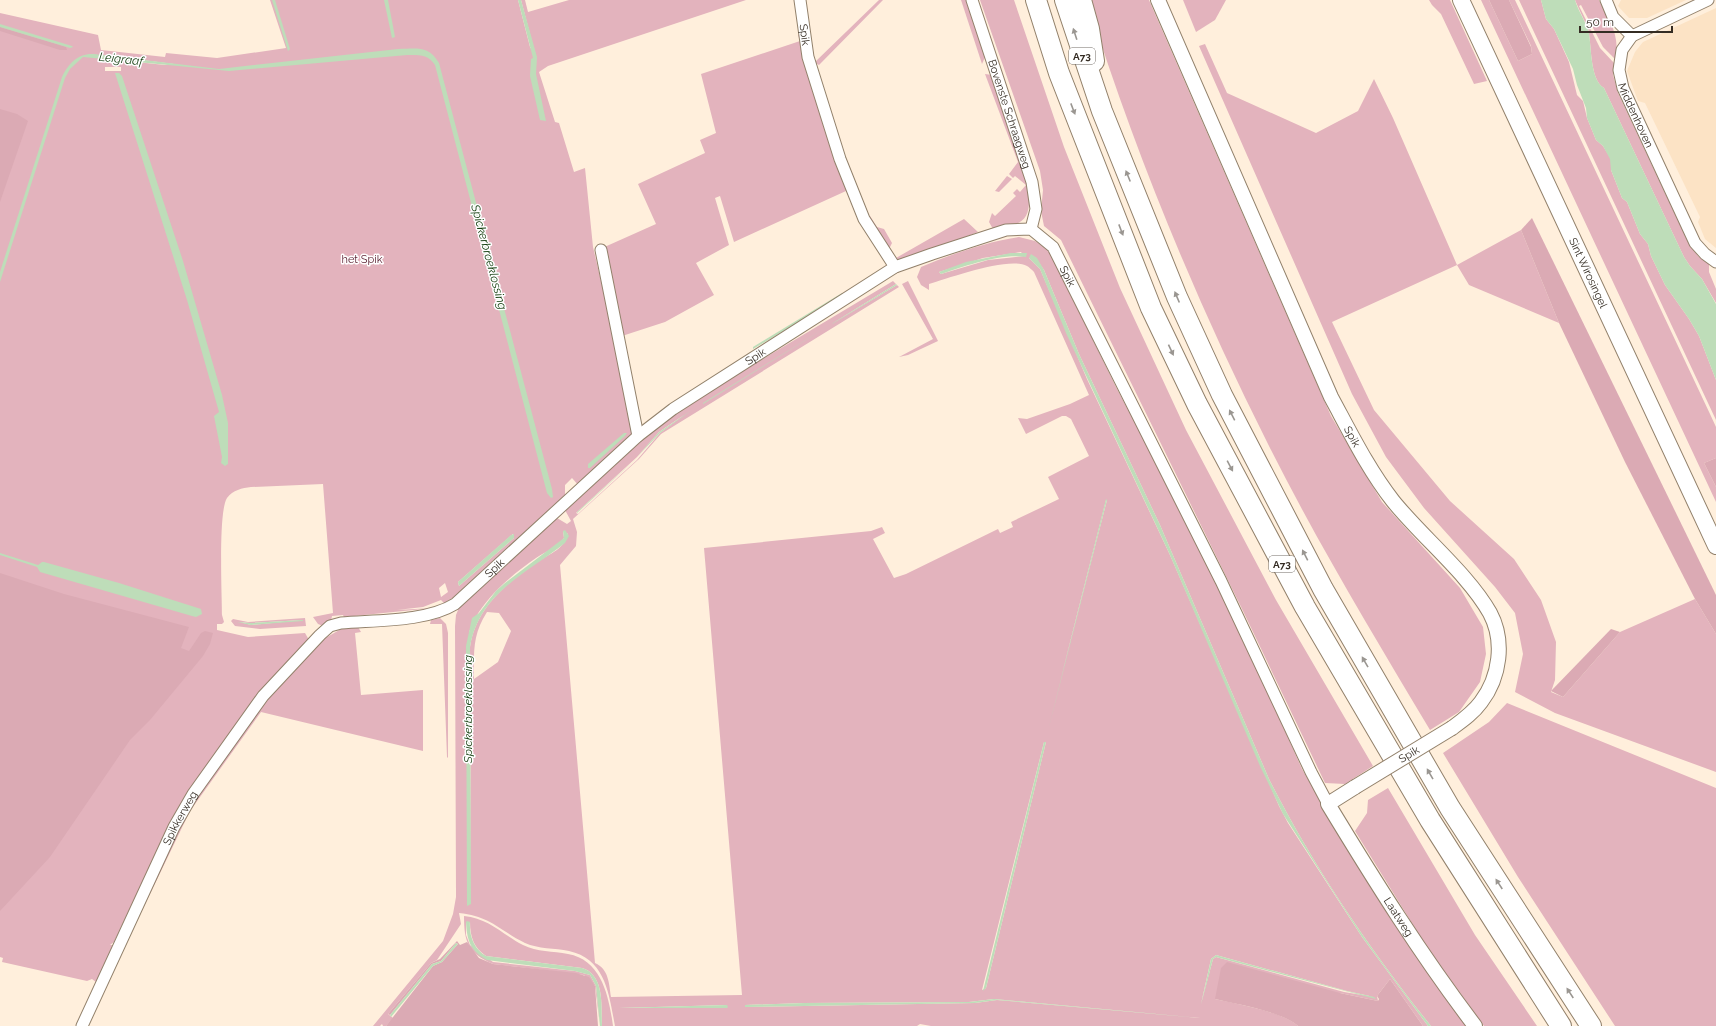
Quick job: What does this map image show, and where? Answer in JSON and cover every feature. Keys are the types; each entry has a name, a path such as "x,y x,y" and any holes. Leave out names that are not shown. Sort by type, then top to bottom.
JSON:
{"highway":[{"name":"A73","path":"1024,0 1041,46 1059,73"},
{"name":"A73","path":"1036,0 1059,73 1151,308 1197,404 1305,607 1430,820 1561,1026"},
{"name":"A73","path":"1065,0 1102,110 1180,304 1222,395 1323,589 1450,808 1591,1026"},
{"name":"A73","path":"1081,0 1089,29 1102,110"}],"main road":[{"name":"Sint Wirosingel","path":"1461,0 1716,546"}],"street":[{"name":"Spik","path":"800,0 808,57 840,159 864,219 896,267"},
{"name":"Bovenste Schraagweg","path":"972,0 1032,182 1036,209 1031,229"},
{"name":"Spik","path":"320,635 330,626 341,623 424,616 444,610 455,604 638,436 673,409 896,267 1006,230 1031,229 1053,246 1221,581 1311,772 1328,804 1452,728 1470,715 1481,703 1490,689 1497,671 1497,632 1490,614 1471,587 1393,500 1363,456 1331,397 1158,0"},
{"path":"1606,0 1613,17 1632,36 1708,0"},
{"name":"Middenhoven","path":"1632,36 1622,50 1619,70 1623,88 1695,243 1705,254 1716,262"},
{"path":"601,250 638,436"},
{"name":"Spikkerweg","path":"82,1026 174,827 193,794 263,696 320,635"},
{"name":"Laatweg","path":"1328,804 1374,881 1410,936 1475,1026"}],"shaded area":[{"path":"1489,0 1509,0 1531,47 1532,54 1518,61"},
{"path":"1621,0 1686,0 1647,18 1629,18 1618,6"},
{"path":"1716,8 1716,248 1705,239 1698,222 1700,217 1645,103 1638,101 1627,71 1635,52 1643,42"},
{"path":"0,27 66,47 67,50 60,50 0,31"},
{"path":"0,109 17,114 28,121 0,202"},
{"path":"1532,218 1716,595 1716,634 1695,599 1625,462 1559,323 1521,230"},
{"path":"1716,458 1716,487 1704,463"},
{"path":"0,573 64,594 189,627 181,648 189,651 201,633 205,631 213,633 210,644 203,656 150,720 130,740 50,857 0,911"},
{"path":"1611,629 1620,632 1563,697 1551,691"},
{"path":"457,941 460,945 467,942 479,958 493,964 576,973 589,977 595,986 598,1026 386,1026 433,966 442,962 458,944 456,943 441,961 432,964 390,1015 388,1014 431,963 440,959"},
{"path":"1227,962 1340,993 1378,1001 1379,999 1377,996 1390,979 1423,1026 1298,1026 1291,1021 1271,1013 1215,999 1221,968"}],"green space":[{"name":"het Spik","path":"270,0 518,0 530,47 536,57 521,0 525,0 528,12 569,0 746,0 548,66 539,72 555,122 559,123 574,172 585,168 593,247 635,426 633,435 579,486 572,478 565,485 565,496 454,597 444,603 441,600 423,607 397,610 433,608 344,617 343,615 332,616 331,621 323,626 318,624 313,617 333,613 323,484 251,487 232,493 227,498 222,519 221,572 222,615 224,622 222,624 217,624 217,630 248,637 305,633 309,640 169,826 114,942 110,945 113,945 96,982 92,979 87,981 2,962 3,958 0,957 0,13 98,35 101,50 165,57 166,53 217,58 286,48","holes":["102,55 174,64 165,65 117,60 115,63 115,60","105,67 121,67 121,71 105,71","513,534 514,538 459,586 458,582","445,583 448,592 441,597 439,588"]},
{"path":"804,0 815,62 879,0 883,0 819,65 812,61"},
{"path":"961,0 966,0 986,55 982,64"},
{"path":"980,0 1014,0 1064,147 1120,288 1186,430 1276,600 1373,766 1345,784 1325,783 1243,611 1061,240 1044,226 1041,211 1043,190 1040,171"},
{"path":"1087,0 1149,0 1331,416 1382,502 1460,588 1483,627 1486,654 1480,682 1459,712 1430,730 1306,517 1268,444 1216,336 1168,226 1146,170 1125,114"},
{"path":"1183,0 1226,0 1215,20 1196,32"},
{"path":"1429,0 1450,0 1487,81 1474,84 1441,14"},
{"path":"1481,0 1489,0 1518,61 1532,54 1531,46 1509,0 1515,0 1710,414 1716,427 1716,458 1704,463 1716,487 1716,502"},
{"path":"1519,0 1541,0 1546,19 1554,29 1569,62 1577,95 1583,101 1587,118 1596,140 1603,146 1611,159 1611,170 1622,198 1627,202 1640,234 1648,244 1651,256 1665,285 1699,336 1716,380 1716,420"},
{"path":"1575,0 1599,0 1610,21 1615,35 1615,59 1603,47 1581,5 1579,6 1600,48 1614,63 1613,75 1618,93 1689,244 1698,256 1709,264 1709,272 1716,289 1716,303 1702,279 1684,257 1604,88 1596,77 1593,69 1588,29"},
{"path":"802,33 861,219 846,191 734,242 720,196 715,198 729,245 696,263 714,295 665,322 622,336 600,249 656,224 638,184 705,153 700,140 716,133 701,74 800,41 798,35"},
{"path":"1205,44 1227,93 1316,133 1358,111 1374,79 1393,118 1457,265 1332,322 1374,410 1450,501 1514,559 1541,600 1556,642 1555,680 1551,692 1563,697 1620,632 1695,599 1716,634 1716,772 1555,713 1515,692 1523,654 1515,613 1495,587 1424,508 1386,457 1352,394 1199,46"},
{"path":"985,74 992,75 1029,190 1028,209 1023,220 1018,223 993,229 989,222 992,213 995,216 1016,196 1013,193 1017,189 1020,192 1026,185 1015,176 1013,178 1009,174 1018,162"},
{"path":"1007,176 1012,179 999,192 995,191"},
{"path":"870,216 877,227 884,229 892,243 889,249 896,258 964,219 978,232 903,262 895,260 869,220"},
{"path":"1521,230 1559,323 1469,285 1457,265"},
{"path":"1019,237 1035,241 1049,250 1116,387 1175,499 1248,648 1302,769 1365,877 1467,1026 1431,1026 1386,968 1344,907 1304,844 1269,779 1160,525 1079,354 1044,270 1035,257 1029,258 1040,269 1087,379 1170,555 1279,806 1288,823 1362,937 1428,1026 1423,1026 1390,979 1377,996 1378,1001 1340,993 1215,999 1271,1013 1291,1021 1298,1026 931,1026 920,1024 917,1026 615,1026 608,991 604,980 591,962 581,955 569,951 530,945 487,920 459,913 461,924 437,960 431,963 388,1014 393,1018 386,1026 383,1026 382,1024 380,1026 373,1026 443,941 453,914 456,897 455,626 456,615 460,605 557,518 567,524 571,521 565,510 644,438 673,415 716,387 893,281 896,284 833,323 897,285 899,287 661,434 639,459 573,519 577,532 576,546 560,565 595,963 603,969 608,977 611,997 742,995 704,548 871,531 882,527 885,533 873,539 894,578 906,574 998,529 1000,533 1013,527 1011,522 1059,499 1048,477 1089,456 1071,419 1066,416 1062,416 1026,434 1018,418 1027,419 1070,404 1089,395 1034,272 1027,266 1018,264 993,266 929,284 929,290 921,285 917,277 921,267 969,249","holes":["1021,252 1024,256 988,260 941,274 939,272 983,258","684,415 660,433 637,460 578,514 576,513 637,457 659,432","1106,500 1107,500 1061,678","563,531 568,534 560,547 527,569 505,587 486,608 473,633 470,647 471,904 469,633 479,611 496,591 526,565 555,547 564,538","487,612 499,613 511,631 498,662 474,679 475,644 479,629","1044,742 1046,742 986,988 982,990","1216,955 1374,997 1344,992 1216,957 1213,959 1201,1004 1211,959","994,999 1200,1018 997,1000 975,1003 745,1007 745,1005 804,1003 969,1002","727,1005 727,1008 619,1008"]},
{"path":"908,281 938,341 908,355 899,357 933,339 902,284"},
{"path":"305,618 306,626 260,629 235,626 231,621 233,619 248,622","holes":["303,620 251,625 240,622 250,623"]},
{"path":"440,618 446,624 448,633 448,758 442,624 430,624 431,620"},
{"path":"358,627 361,632 355,633 361,695 423,690 423,751 261,712 190,811 107,983 116,960 191,805 260,708 322,640 341,629"},
{"path":"1507,703 1716,788 1716,1026 1615,1026 1518,877 1443,753 1489,722"},
{"path":"1388,788 1475,935 1537,1026 1484,1026 1426,946 1355,831 1367,813 1368,800"},
{"path":"464,916 473,917 488,923 515,941 528,947 568,954 580,958 589,964 602,981 609,1003 613,1026 602,1026 600,992 595,977 589,972 582,968 486,956 476,946 471,933 470,922 466,922 466,935 470,945 493,962 575,971 590,975 596,986 600,1026 595,986 584,975 493,964 478,956 469,946 465,933"}],"water":[{"path":"272,0 275,0 290,49 288,51"},
{"path":"384,0 388,0 395,37 392,38"},
{"path":"518,0 521,0 537,57 536,74 546,121 540,120 530,76 531,59 533,58"},
{"path":"1541,0 1575,0 1588,29 1593,69 1596,77 1604,88 1684,257 1702,279 1716,304 1716,380 1699,336 1665,285 1651,256 1648,244 1640,234 1627,202 1622,198 1611,170 1610,159 1603,146 1596,140 1587,118 1586,108 1577,85 1573,69 1554,29 1546,19"},
{"path":"0,24 73,47 70,48 0,27"},
{"path":"398,49 422,49 431,53 439,63 552,489 553,497 551,498 547,493 435,65 426,57 419,55 407,55 229,71 117,60 115,63 115,60 83,57 70,69 65,78 0,282 0,272 62,77 67,68 78,57 94,54 219,69"},
{"path":"115,73 119,73 122,76 183,261 222,395 228,423 228,464 225,466 221,463 222,457 214,416 219,412 187,300"},
{"path":"1011,253 1027,253 1026,257 1016,256 994,259 941,274 939,272 966,262"},
{"path":"1031,254 1037,258 1044,270 1079,354 1160,525 1269,779 1304,844 1344,907 1386,968 1431,1026 1428,1026 1362,937 1283,814 1260,766 1170,555 1066,333 1040,269 1029,258"},
{"path":"896,284 897,285 832,324 833,323"},
{"path":"844,293 844,295 753,349 753,347"},
{"path":"830,325 703,404 703,403"},
{"path":"692,410 660,433 637,457 659,432"},
{"path":"624,433 627,433 590,468 588,468 588,464"},
{"path":"636,459 577,513 577,512"},
{"path":"1106,499 1107,500 1048,731"},
{"name":"Spickerbroeklossing","path":"565,530 569,536 565,543 506,586 483,612 475,628 470,647 471,904 467,906 466,646 472,618 479,613 496,591 505,583 564,538 563,531"},
{"path":"514,534 514,538 459,586 458,582"},
{"path":"0,553 38,565 44,562 119,583 201,609 202,614 196,617 192,616 40,572 37,567 0,555"},
{"path":"303,620 251,625 237,622 250,623"},
{"path":"1044,742 1046,742 986,988 983,991"},
{"path":"467,921 470,922 471,937 475,946 486,956 582,968 589,972 595,977 600,992 602,1026 600,1026 596,986 590,975 575,971 487,960 481,957 470,944 467,934"},
{"path":"456,943 458,944 442,962 433,966 391,1017 390,1015 432,964 441,961"},
{"path":"1216,955 1374,997 1376,999 1216,957 1213,959 1201,1005 1211,959"},
{"path":"994,999 1200,1018 997,1000 975,1003 745,1007 745,1005 804,1003 969,1002"},
{"path":"727,1005 727,1008 619,1008"}],"water label":[{"name":"Leigraaf","path":"121,59"}]}
